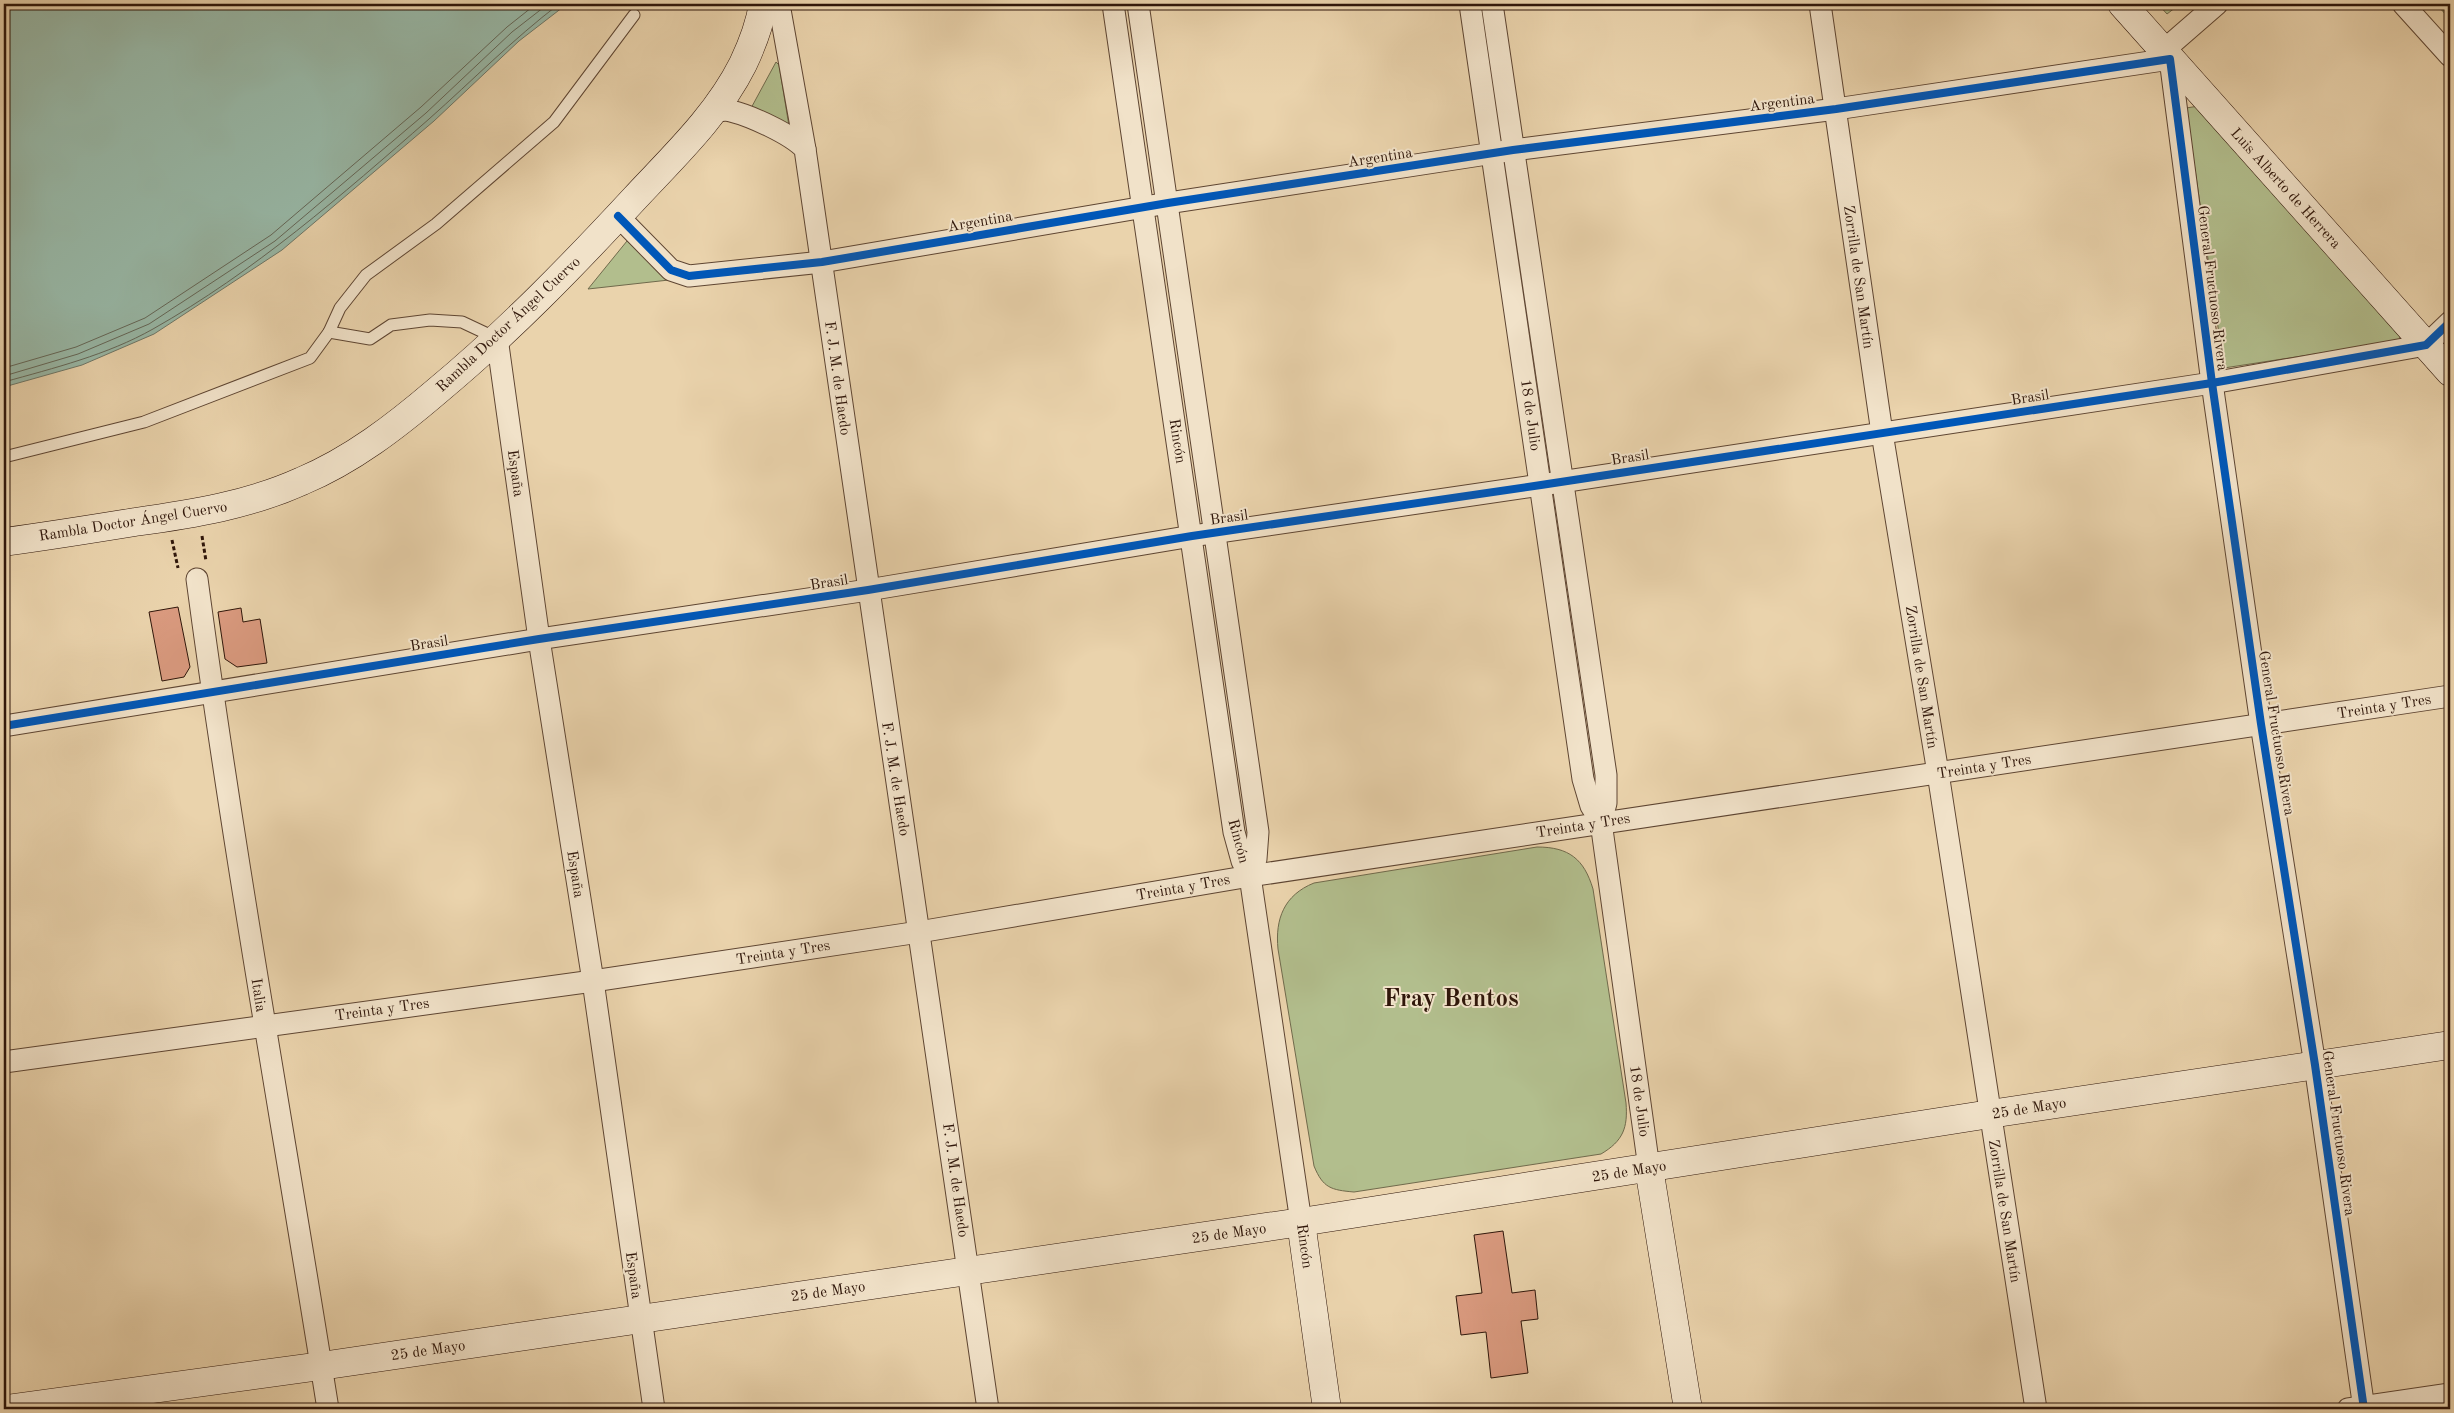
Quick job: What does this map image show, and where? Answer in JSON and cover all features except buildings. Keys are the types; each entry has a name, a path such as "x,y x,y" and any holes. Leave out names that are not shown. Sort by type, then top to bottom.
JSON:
{"street":[{"name":"Rambla Doctor Ángel Cuervo","path":"4,542 220,508 273,494 304,481 362,449 386,432 424,402 497,338 618,216 689,140 712,112 742,65 758,26 763,4"},
{"name":"F. J. M. de Haedo","path":"779,4 805,149 822,262 988,1409"},
{"name":"Rincón","path":"1113,4 1234,832 1242,861 1250,876 1302,1222 1327,1409"},
{"name":"Rincón","path":"1138,4 1258,832 1256,859 1250,876"},
{"name":"18 de Julio","path":"1470,4 1583,779 1591,806 1601,822"},
{"name":"18 de Julio","path":"1492,4 1606,775 1606,803 1601,822 1649,1168 1688,1409"},
{"name":"Zorrilla de San Martín","path":"1820,4 1882,433 1938,773 2036,1409"},
{"name":"Luis Alberto de Herrera","path":"2122,4 2450,372"},
{"path":"2167,55 2217,4"},
{"path":"2403,4 2450,56"},
{"name":"Argentina","path":"618,216 670,270 689,276 822,262 1143,208 1492,153 1836,109 2167,55"},
{"name":"General Fructuoso Rivera","path":"2167,55 2261,724 2316,1065 2359,1408"},
{"path":"712,112 722,110 736,113 797,140 805,149"},
{"path":"2426,345 2450,322"},
{"name":"España","path":"497,338 539,639 593,981 654,1409"},
{"name":"Brasil","path":"4,726 539,639 868,590 1216,532 1541,485 2212,383 2426,345"},
{"name":"Italia","path":"188,576 212,693 264,1026 328,1409"},
{"name":"Treinta y Tres","path":"4,1062 593,981 919,932 1250,876 1601,822 2450,696"},
{"name":"25 de Mayo","path":"6,1409 321,1366 1302,1222 1990,1114 2450,1045"},
{"path":"2359,1408 2450,1394"}],"lane":[{"path":"4,457 144,422 310,358 329,332 340,308 366,275 436,224 554,122 634,15"},
{"path":"329,332 370,339 391,325 430,320 462,322 497,338"}],"path":[{"path":"174,548 188,576"}],"green space":[{"path":"2158,4 2180,4 2167,14"},
{"path":"2436,4 2450,4 2450,19"},
{"path":"776,62 779,65 789,126 750,110"},
{"path":"2199,106 2399,329 2400,341 2224,368 2186,108"},
{"path":"627,241 669,280 588,289"},
{"path":"1537,847 1558,849 1574,857 1585,870 1593,889 1626,1103 1625,1127 1619,1139 1601,1154 1354,1192 1334,1189 1329,1186 1321,1179 1314,1166 1278,949 1278,928 1284,909 1295,894 1314,883"}],"water":[{"path":"4,4 567,4 519,41 434,121 282,250 154,334 82,365 4,387"}],"cycle path":[{"path":"618,216 671,270 689,276 822,262 1168,203 1513,150 1836,109 2170,59 2212,383 2261,724 2315,1065 2364,1409"},
{"path":"4,726 539,639 868,590 1192,536 2212,383 2426,345 2450,322"}],"district":[{"name":"Fray Bentos","path":"1451,997"}]}
